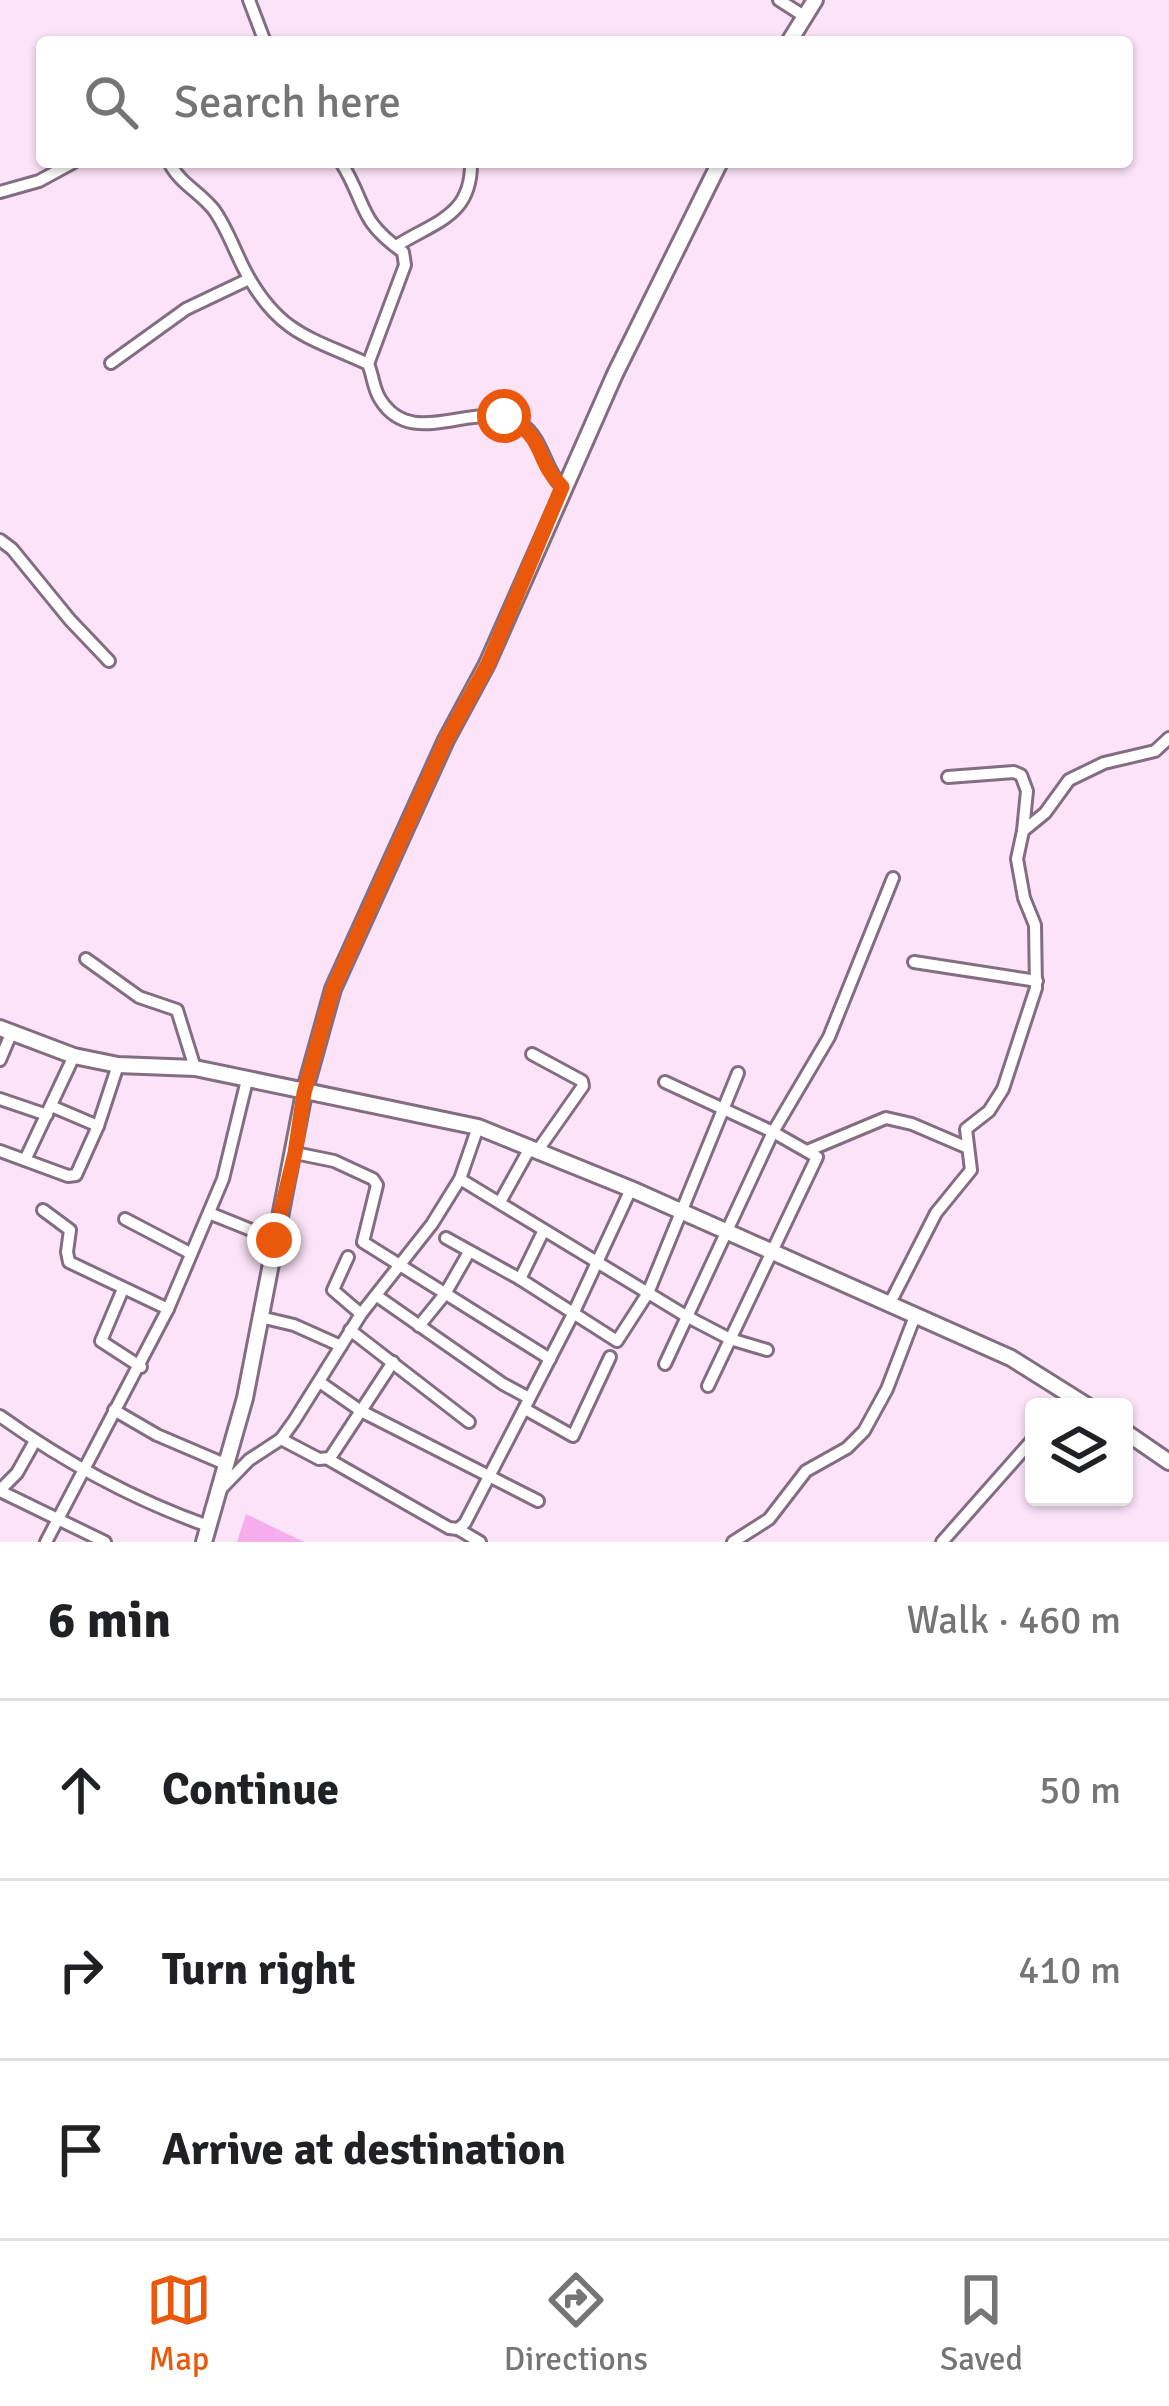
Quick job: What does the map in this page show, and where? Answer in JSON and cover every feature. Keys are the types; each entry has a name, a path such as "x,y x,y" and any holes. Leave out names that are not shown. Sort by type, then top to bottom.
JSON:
{"street":[{"path":"248,0 263,36"},
{"path":"779,0 805,16"},
{"path":"793,36 814,0"},
{"path":"0,193 39,182 64,168"},
{"path":"173,168 213,209 249,279 279,321 304,338 368,364"},
{"path":"344,168 368,221 382,239 403,251 405,265 368,364 378,397 392,415 407,422 426,425 504,416 524,425 562,487"},
{"path":"396,246 461,206 469,193 471,168"},
{"path":"0,1416 35,1441 206,1534 245,1398 304,1093 327,1008 464,704 488,664 562,487 717,168"},
{"path":"111,363 186,309 249,279"},
{"path":"0,540 110,661"},
{"path":"1023,831 1046,813 1069,780 1104,763 1155,751 1169,738"},
{"path":"889,1305 936,1214 970,1170 966,1130 989,1111 1003,1089 1037,981 1035,925 1017,859 1027,791 1021,775 948,777"},
{"path":"665,1364 773,1132 829,1036 893,878"},
{"path":"86,959 139,997 177,1010 195,1068"},
{"path":"914,962 1037,981"},
{"path":"0,1060 6,1031 74,1056 118,1065 195,1068 478,1127 680,1210 1011,1358 1062,1398"},
{"path":"500,1202 583,1086 582,1081 532,1054"},
{"path":"25,1160 74,1056"},
{"path":"0,1151 76,1175 118,1065"},
{"path":"446,1238 617,1341 648,1293 738,1073"},
{"path":"46,1542 168,1309 223,1179 248,1080"},
{"path":"665,1082 817,1157 708,1385"},
{"path":"0,1099 98,1126"},
{"path":"807,1151 886,1118 968,1148"},
{"path":"219,1491 249,1460 280,1439 321,1383 350,1330 460,1179 478,1127"},
{"path":"295,1153 334,1160 373,1179 377,1185 363,1243 550,1359"},
{"path":"460,1179 686,1316 730,1340 767,1350"},
{"path":"459,1535 492,1477 631,1189"},
{"path":"43,1210 70,1230 69,1262 168,1309"},
{"path":"209,1213 274,1240"},
{"path":"125,1219 190,1253"},
{"path":"520,1279 543,1232"},
{"path":"419,1326 445,1294 469,1252"},
{"path":"348,1257 333,1290 361,1314"},
{"path":"123,1289 101,1341 141,1367"},
{"path":"377,1295 573,1436 610,1357"},
{"path":"734,1542 769,1519 806,1471 847,1448 864,1431 887,1389 915,1316"},
{"path":"260,1317 293,1324 341,1346"},
{"path":"350,1330 469,1422"},
{"path":"328,1460 393,1362"},
{"path":"321,1383 361,1411 538,1502"},
{"path":"115,1410 157,1435 225,1464"},
{"path":"1133,1437 1169,1462"},
{"path":"280,1439 480,1542"},
{"path":"35,1441 17,1474 0,1490 105,1542"},
{"path":"942,1542 1025,1448"}],"shaded area":[{"path":"246,1514 304,1542 237,1542"}],"route":[{"path":"274,1240 304,1093 333,989 446,740 488,664 562,487 545,463 536,438 524,425 504,416"}]}
